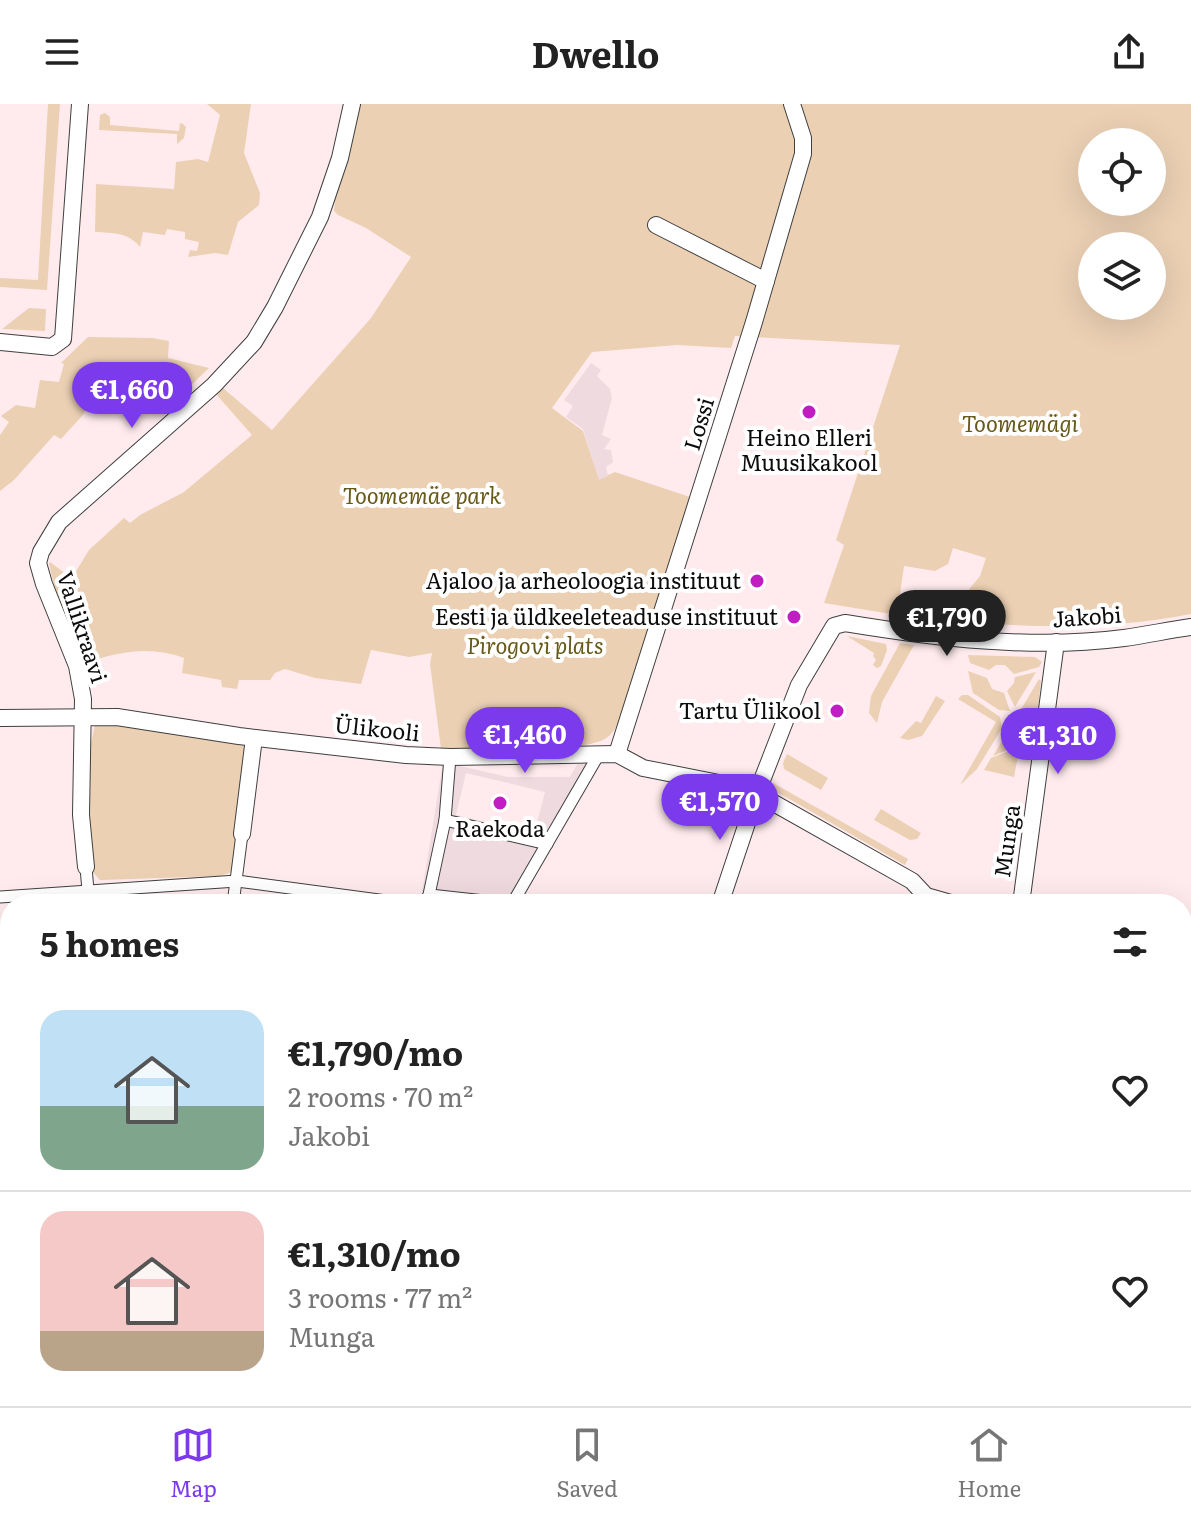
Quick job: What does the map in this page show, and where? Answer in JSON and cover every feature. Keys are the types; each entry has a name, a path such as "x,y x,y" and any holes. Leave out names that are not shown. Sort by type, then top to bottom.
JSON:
{"street":[{"path":"0,342 48,347 61,342 80,104"},
{"name":"Vallikraavi","path":"88,891 81,815 84,716 77,666 38,563 45,543 59,522 214,385 254,342 320,217 340,158 352,104"},
{"name":"Lossi","path":"617,754 803,154 803,138 792,104"},
{"path":"656,225 766,281"},
{"name":"Jakobi","path":"757,793 799,685 834,626 845,623 963,639 1056,642 1122,639 1191,627"},
{"name":"Munga","path":"1022,894 1056,642"},
{"name":"Ülikooli","path":"0,718 117,717 254,738 450,757 617,754 643,768 757,793 912,881 920,894"},
{"path":"235,894 254,738"},
{"path":"517,894 599,754"},
{"path":"428,894 445,820 450,757"},
{"path":"723,894 757,793"},
{"path":"445,820 547,844"},
{"path":"44,894 237,881 334,894"}],"green space":[{"path":"48,104 60,104 47,290 0,287 0,278 38,280"},
{"path":"207,104 251,104 244,153 260,193 259,205 238,222 228,255 215,253 188,257 190,250 197,251 199,242 185,239 185,232 167,229 165,235 143,232 140,247 125,236 95,232 96,184 174,189 176,162 198,159 208,162 220,115"},
{"name":"Toomemäe park","path":"361,104 1191,104 1191,614 1130,623 1068,626 944,620 980,576 986,558 953,548 948,564 935,571 904,566 897,615 824,603 844,545 836,540 900,345 735,336 731,348 677,345 592,352 552,408 583,431 599,479 615,472 690,497 621,716 612,733 603,740 571,747 441,749 430,664 432,653 409,657 371,650 361,684 315,678 285,669 275,673 270,680 239,680 237,689 222,687 221,680 182,673 184,658 159,652 120,653 83,664 59,607 50,562 66,574 75,573 89,550 124,518 130,523 184,492 252,435 216,394 223,388 272,430 371,318 411,257 366,228 338,215 334,211"},
{"path":"105,113 110,117 110,125 179,131 180,123 186,127 184,138 177,144 177,134 99,130 100,115"},
{"path":"29,308 46,309 45,331 2,329"},
{"path":"88,337 169,341 168,358 209,368 186,390 184,382 111,371 82,416 61,439 54,435 14,480 0,491 0,435 9,422 1,416 16,405 35,408 40,380 59,382 64,364 61,363"},
{"path":"847,636 886,644 881,666 877,668 873,665 876,660 874,653"},
{"path":"900,643 914,645 882,702 877,723 869,713 871,696"},
{"path":"968,655 1035,657 1042,662 1039,667 1014,674 1005,665 996,665 989,670 970,663"},
{"path":"968,671 987,678 992,689 1004,693 1010,711 999,710 973,693"},
{"path":"1036,672 1015,707 1007,691 1015,677"},
{"path":"1039,679 1041,681 1035,734 1014,721"},
{"path":"968,695 1000,717 1002,728 977,769 960,785 996,722 958,699"},
{"path":"936,696 945,701 922,736 908,740 900,738 916,721 921,723"},
{"path":"96,720 250,744 238,870 220,876 100,880 92,871 85,771"},
{"path":"1012,724 1034,739 993,756"},
{"path":"1034,741 1032,757 1018,756 1014,777 984,770 991,758"},
{"path":"787,754 828,778 821,790 784,769"},
{"path":"773,783 908,859 905,865 770,788"},
{"path":"881,809 921,833 917,839 910,840 874,820"}],"shaded area":[{"path":"591,363 601,370 597,376 610,389 612,398 602,435 611,439 604,449 611,450 613,462 606,467 608,476 599,480 583,429 566,417 573,406 564,400"},
{"path":"579,761 601,762 525,894 422,894 443,762 508,777 570,777","holes":["466,773 545,792 534,834 456,815"]}],"place":[{"name":"Heino Elleri Muusikakool","path":"809,412"},
{"name":"Ajaloo ja arheoloogia instituut","path":"757,581"},
{"name":"Eesti ja üldkeeleteaduse instituut","path":"794,617"},
{"name":"Tartu Ülikool","path":"837,711"},
{"name":"Raekoda","path":"500,803"}],"park label":[{"name":"Toomemägi","path":"1020,424"},
{"name":"Pirogovi plats","path":"535,646"}]}
